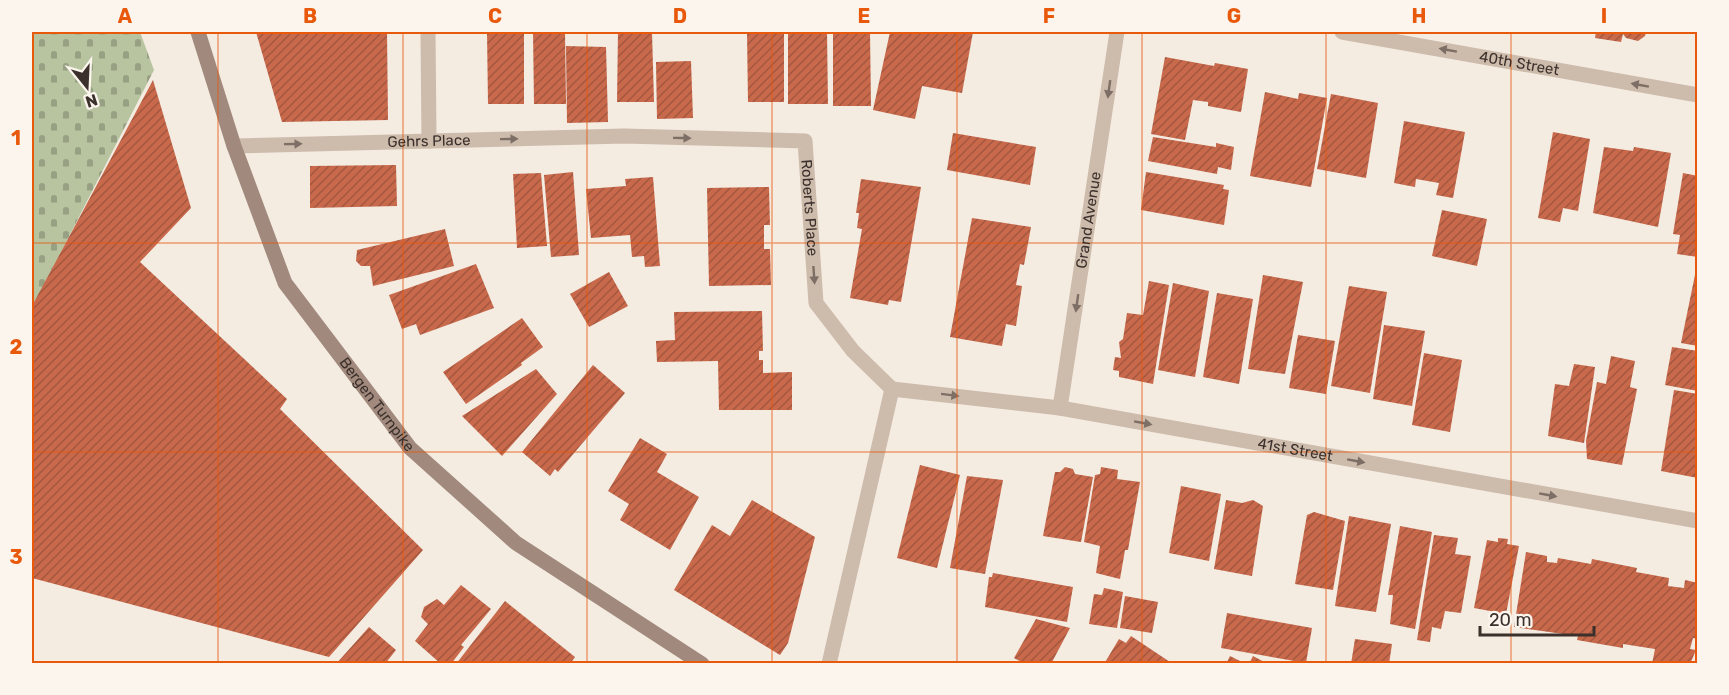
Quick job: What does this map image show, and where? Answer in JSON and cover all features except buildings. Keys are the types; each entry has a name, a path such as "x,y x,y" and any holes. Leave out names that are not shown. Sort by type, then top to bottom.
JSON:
{"main road":[{"name":"Bergen Turnpike","path":"198,32 234,146 285,283 410,448 516,543 702,663"}],"street":[{"path":"428,32 429,141"},
{"name":"Grand Avenue","path":"1060,408 1117,32"},
{"name":"40th Street","path":"1342,32 1698,95"},
{"name":"Gehrs Place","path":"234,146 624,136"},
{"name":"Roberts Place","path":"624,136 805,141 816,303 853,351 892,389"},
{"path":"829,663 892,389"},
{"name":"41st Street","path":"892,389 1060,408 1698,521"}],"green space":[{"path":"32,32 140,32 154,70 32,309"}]}
